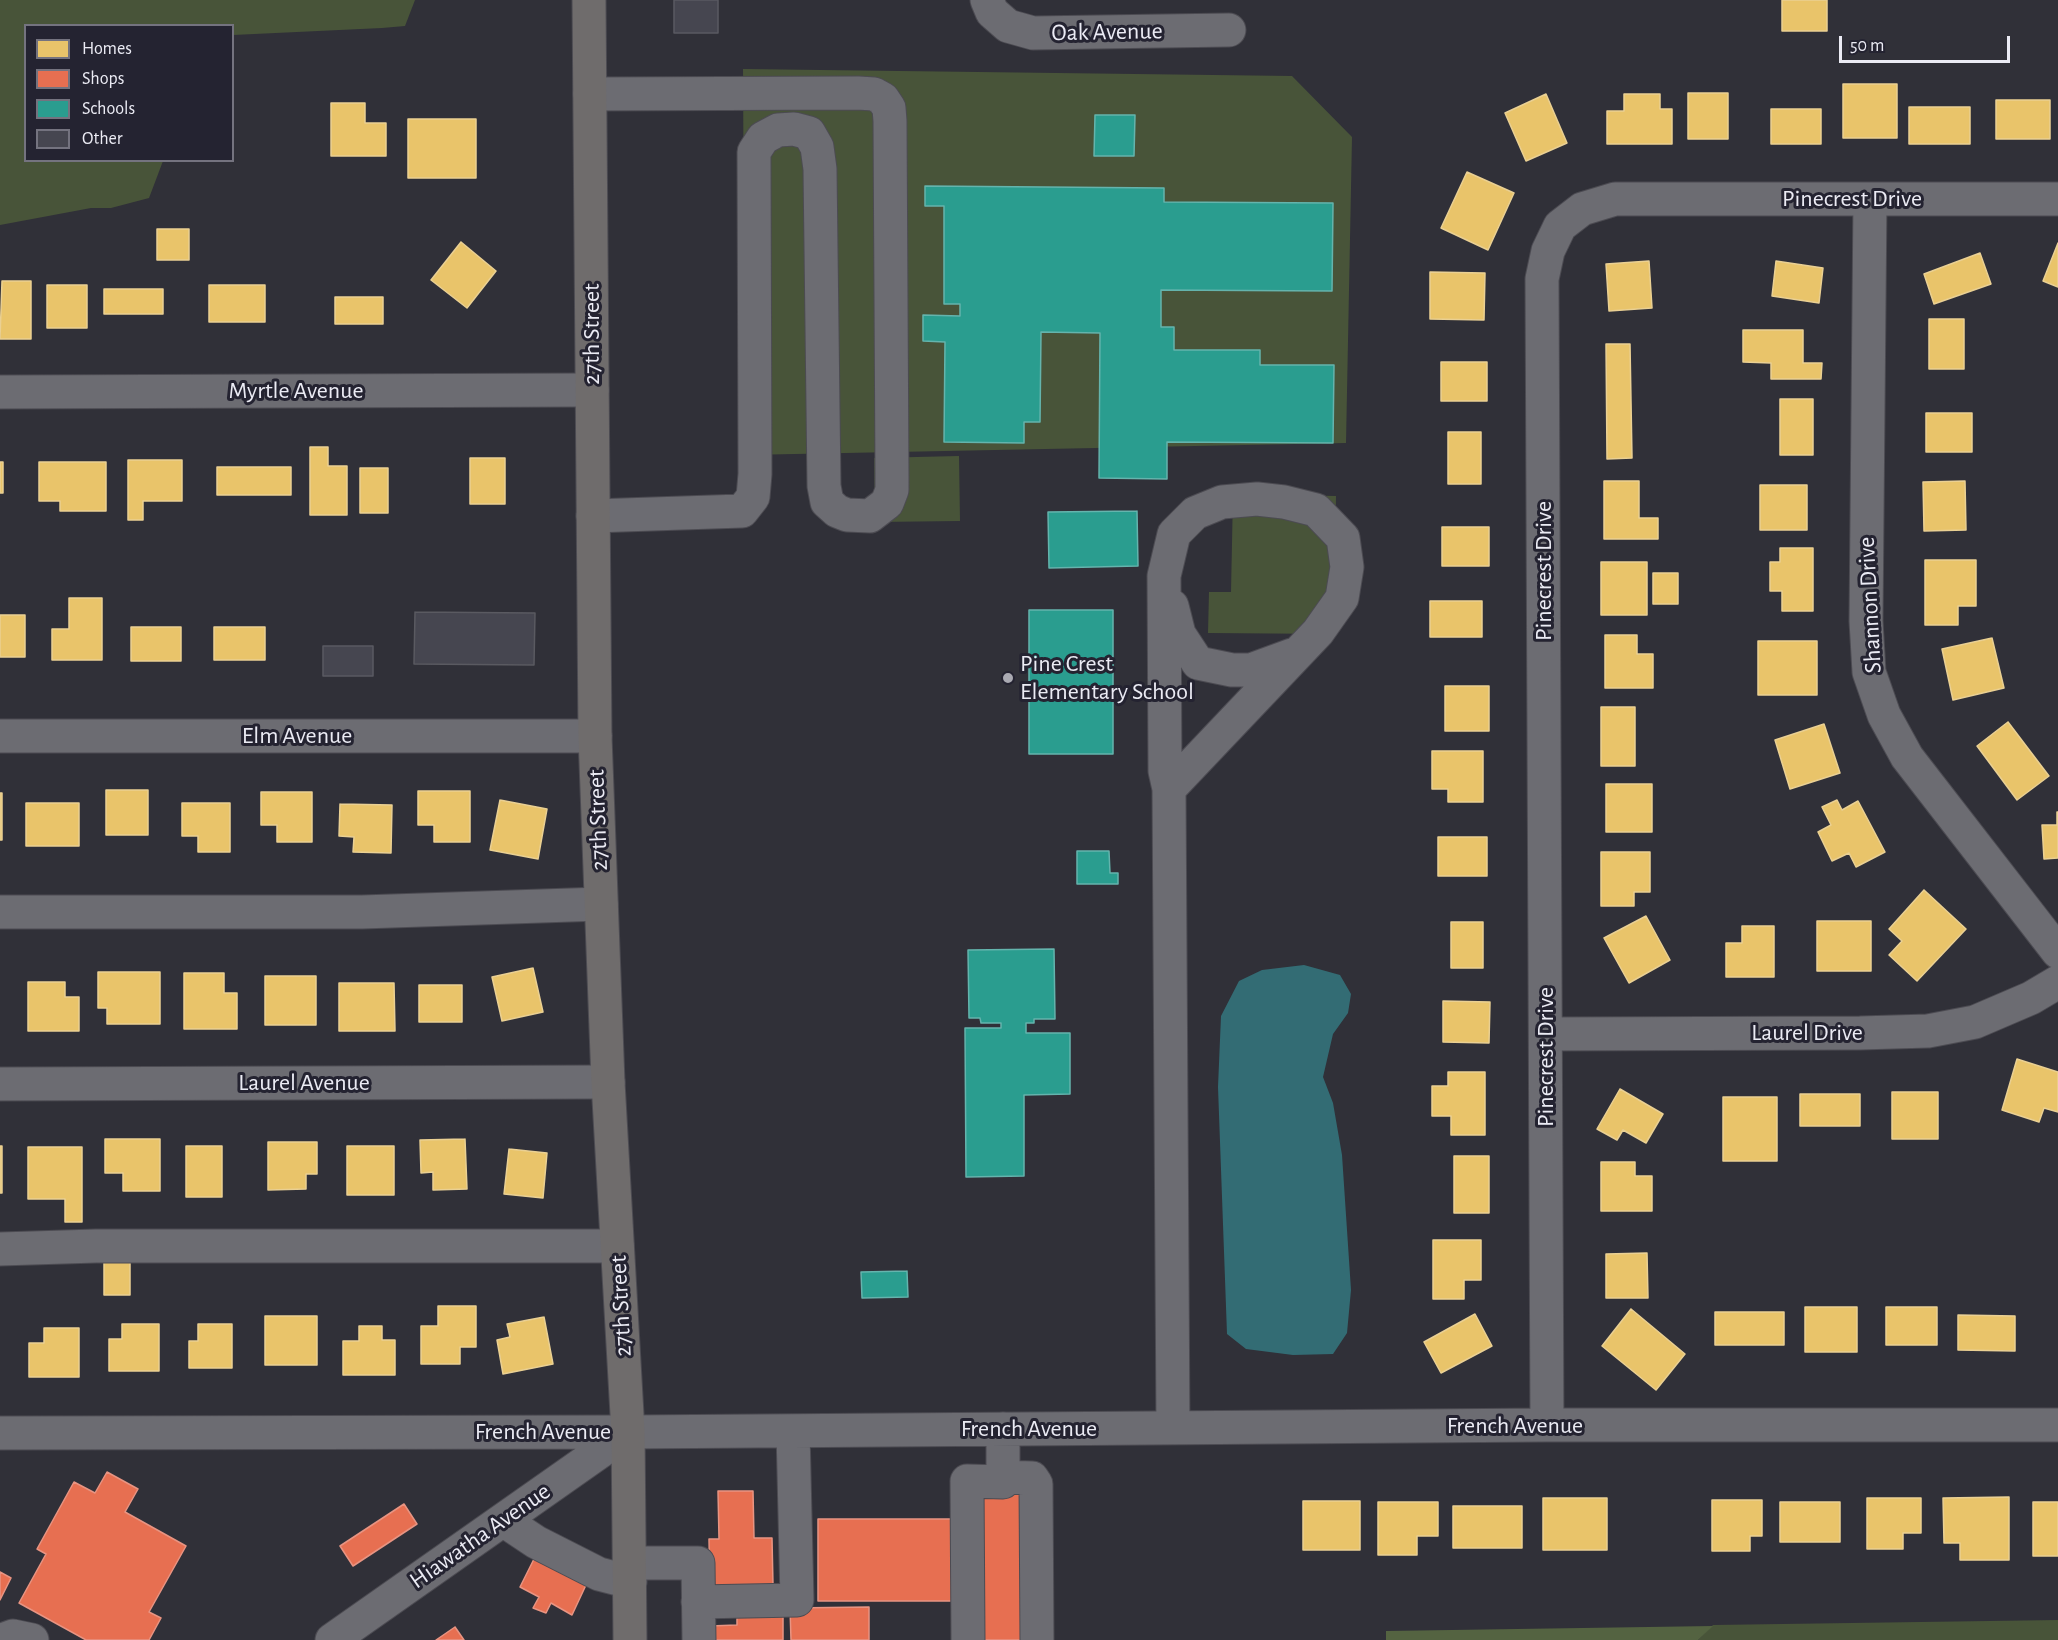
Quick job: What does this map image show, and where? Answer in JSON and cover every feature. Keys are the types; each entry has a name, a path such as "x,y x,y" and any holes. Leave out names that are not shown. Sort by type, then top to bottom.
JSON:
{"main road":[{"name":"27th Street","path":"589,0 595,736 608,1082 628,1432 630,1640"}],"street":[{"name":"Oak Avenue","path":"989,6 1008,26 1033,33 1229,30"},
{"path":"590,94 874,94 883,99 889,108 890,121 892,490 887,503 870,516 847,515 837,511 827,502 824,486 820,168 817,147 809,133 795,129 778,130 763,138 754,152 755,474 753,497 742,511 593,516"},
{"name":"Pinecrest Drive","path":"1547,1425 1542,279 1548,251 1560,226 1582,209 1615,199 2058,199"},
{"name":"Shannon Drive","path":"1870,199 1866,609 1869,672 1884,715 1907,757 2058,952"},
{"name":"Myrtle Avenue","path":"0,392 592,390"},
{"path":"1169,789 1318,632 1342,598 1347,567 1343,538 1316,510 1284,502 1257,500 1222,502 1195,513 1174,534 1164,576 1165,771 1169,789 1173,1428"},
{"path":"1164,576 1179,634 1198,663 1232,670 1251,670 1299,652"},
{"name":"Elm Avenue","path":"0,736 595,736"},
{"path":"0,912 362,912 601,904"},
{"name":"Laurel Drive","path":"1546,1034 1928,1031 1975,1022 2031,998 2058,982"},
{"name":"Laurel Avenue","path":"0,1084 608,1082"},
{"path":"0,1249 96,1246 617,1246"},
{"name":"French Avenue","path":"0,1433 628,1432 1547,1425 2058,1425"},
{"path":"968,1640 967,1481 1003,1482 1003,1429"},
{"path":"698,1602 797,1600 793,1431"},
{"name":"Hiawatha Avenue","path":"337,1638 628,1432"},
{"path":"1003,1477 1032,1478 1036,1484 1037,1640"},
{"path":"503,1520 536,1542 599,1574 629,1573 698,1563 699,1640"},
{"path":"2,1640 13,1636 32,1640"}],"green space":[{"path":"0,0 415,0 405,26 382,28 234,35 234,24 24,24 24,162 163,162 149,198 111,208 91,208 0,225"},
{"path":"743,69 1292,76 1352,137 1346,443 745,455"},
{"path":"959,456 960,521 875,522 874,458"},
{"path":"1233,494 1336,496 1334,634 1208,633 1209,592 1231,592"},
{"path":"2058,1620 2058,1640 1698,1640 1713,1625"},
{"path":"1713,1626 1698,1640 1386,1640 1386,1631"}],"water":[{"path":"1304,965 1340,975 1351,994 1348,1013 1333,1034 1323,1077 1333,1103 1342,1155 1351,1290 1347,1333 1333,1354 1293,1355 1246,1349 1227,1334 1218,1087 1221,1016 1239,981 1262,970"}],"building: Homes":[{"path":"1782,0 1827,0 1827,31 1782,31"},
{"path":"1843,84 1897,84 1897,138 1843,138"},
{"path":"1688,93 1728,93 1728,139 1688,139"},
{"path":"1546,94 1567,143 1526,161 1505,113"},
{"path":"1624,94 1660,94 1660,109 1672,109 1672,144 1607,144 1607,111 1624,111"},
{"path":"1996,100 2050,100 2050,139 1996,139"},
{"path":"331,103 365,103 365,123 386,123 386,156 331,156"},
{"path":"1909,107 1970,107 1970,144 1909,144"},
{"path":"1771,109 1821,109 1821,144 1771,144"},
{"path":"408,119 476,119 476,178 408,178"},
{"path":"1467,172 1514,193 1488,250 1441,228"},
{"path":"157,229 189,229 189,260 157,260"},
{"path":"461,242 496,271 467,308 431,280"},
{"path":"2058,243 2058,287 2043,281"},
{"path":"1980,253 1991,284 1934,304 1924,274"},
{"path":"1649,261 1652,308 1609,311 1606,264"},
{"path":"1776,261 1823,268 1819,303 1772,296"},
{"path":"1430,272 1485,273 1484,320 1430,319"},
{"path":"2,281 31,281 31,339 0,339"},
{"path":"47,285 87,285 87,328 47,328"},
{"path":"209,285 265,285 265,322 209,322"},
{"path":"104,289 163,289 163,314 104,314"},
{"path":"335,297 383,297 383,324 335,324"},
{"path":"1929,319 1964,319 1964,369 1929,369"},
{"path":"1743,330 1803,330 1803,363 1822,363 1821,379 1771,379 1771,363 1743,362"},
{"path":"1606,344 1630,344 1632,458 1607,459"},
{"path":"1441,362 1487,362 1487,401 1441,401"},
{"path":"1780,399 1813,399 1813,455 1780,455"},
{"path":"1926,413 1972,413 1972,452 1926,452"},
{"path":"1448,432 1481,432 1481,484 1448,484"},
{"path":"310,447 328,447 328,466 347,466 347,515 310,515"},
{"path":"470,458 505,458 505,504 470,504"},
{"path":"128,460 182,460 182,501 143,501 143,520 128,520"},
{"path":"0,462 3,462 3,493 0,493"},
{"path":"39,462 106,462 106,511 60,511 60,501 39,501"},
{"path":"217,467 291,467 291,495 217,495"},
{"path":"360,468 388,468 388,513 360,513"},
{"path":"1604,481 1639,481 1639,518 1658,518 1658,539 1604,539"},
{"path":"1965,481 1966,530 1924,531 1923,482"},
{"path":"1760,485 1807,485 1807,530 1760,530"},
{"path":"1442,527 1489,527 1489,566 1442,566"},
{"path":"1780,548 1813,548 1813,611 1782,611 1782,591 1770,591 1770,562 1780,562"},
{"path":"1925,560 1976,560 1976,606 1958,606 1958,625 1925,625"},
{"path":"1601,562 1647,562 1647,615 1601,615"},
{"path":"1653,573 1678,573 1678,604 1653,604"},
{"path":"69,598 102,598 102,660 52,660 52,629 69,629"},
{"path":"1430,601 1482,601 1482,637 1430,637"},
{"path":"0,615 25,615 25,657 0,657"},
{"path":"131,627 181,627 181,661 131,661"},
{"path":"214,627 265,627 265,660 214,660"},
{"path":"1605,635 1637,635 1637,654 1653,654 1653,688 1605,688"},
{"path":"1992,638 2004,688 1953,700 1942,649"},
{"path":"1758,641 1817,641 1817,695 1758,695"},
{"path":"1445,686 1489,686 1489,731 1445,731"},
{"path":"1601,707 1635,707 1635,766 1601,766"},
{"path":"2008,722 2049,776 2017,800 1977,746"},
{"path":"1824,724 1840,773 1790,789 1775,740"},
{"path":"1432,751 1483,751 1483,802 1448,802 1448,789 1432,789"},
{"path":"1606,784 1652,784 1652,832 1606,832"},
{"path":"106,790 148,790 148,835 106,835"},
{"path":"418,791 470,791 470,842 434,842 434,825 418,825"},
{"path":"261,792 312,792 312,842 277,842 277,825 261,825"},
{"path":"0,793 2,793 2,840 0,840"},
{"path":"500,800 547,809 538,859 490,850"},
{"path":"1837,800 1842,810 1858,801 1885,852 1856,867 1849,853 1832,861 1818,832 1831,825 1822,807"},
{"path":"26,803 79,803 79,846 26,846"},
{"path":"182,803 230,803 230,852 198,852 198,836 182,836"},
{"path":"340,804 392,805 391,853 353,852 354,837 339,836"},
{"path":"2057,812 2058,858 2044,859 2042,825 2057,825"},
{"path":"1438,837 1487,837 1487,876 1438,876"},
{"path":"1601,852 1650,852 1650,892 1634,892 1634,906 1601,906"},
{"path":"1924,890 1966,929 1917,981 1889,955 1902,941 1889,929"},
{"path":"1646,916 1670,960 1629,983 1604,938"},
{"path":"1817,921 1871,921 1871,971 1817,971"},
{"path":"1451,922 1483,922 1483,968 1451,968"},
{"path":"1742,926 1774,926 1774,977 1726,977 1726,943 1742,943"},
{"path":"533,968 543,1012 502,1021 492,977"},
{"path":"98,972 160,972 160,1024 107,1024 107,1008 98,1008"},
{"path":"184,973 224,973 224,993 237,993 237,1029 184,1029"},
{"path":"265,976 316,976 316,1025 265,1025"},
{"path":"28,982 65,982 65,997 79,997 79,1031 28,1031"},
{"path":"339,983 394,983 395,1031 339,1031"},
{"path":"419,985 462,985 462,1022 419,1022"},
{"path":"1443,1001 1490,1002 1489,1043 1443,1042"},
{"path":"2017,1059 2058,1072 2058,1112 2044,1108 2039,1122 2002,1110"},
{"path":"1448,1072 1485,1072 1485,1135 1451,1135 1451,1116 1432,1116 1432,1086 1448,1086"},
{"path":"1620,1089 1663,1114 1646,1143 1623,1130 1617,1140 1597,1129"},
{"path":"1892,1092 1938,1092 1938,1139 1892,1139"},
{"path":"1800,1094 1860,1094 1860,1126 1800,1126"},
{"path":"1723,1097 1777,1097 1777,1161 1723,1161"},
{"path":"105,1139 160,1139 160,1191 123,1191 123,1173 105,1173"},
{"path":"465,1139 467,1189 433,1190 433,1172 421,1173 420,1140"},
{"path":"268,1142 317,1142 317,1174 306,1174 306,1189 268,1190"},
{"path":"0,1146 2,1146 2,1193 0,1193"},
{"path":"186,1146 222,1146 222,1197 186,1197"},
{"path":"347,1146 394,1146 394,1195 347,1195"},
{"path":"28,1147 82,1147 82,1222 65,1222 65,1199 28,1199"},
{"path":"509,1149 547,1153 543,1198 504,1194"},
{"path":"1454,1156 1489,1156 1489,1213 1454,1213"},
{"path":"1601,1162 1635,1162 1635,1176 1652,1176 1652,1211 1601,1211"},
{"path":"1433,1240 1481,1240 1481,1280 1464,1280 1464,1299 1433,1299"},
{"path":"1647,1253 1648,1298 1606,1298 1606,1254"},
{"path":"104,1255 130,1255 130,1295 104,1295"},
{"path":"438,1306 476,1306 476,1347 460,1347 460,1364 421,1364 421,1326 438,1326"},
{"path":"1805,1307 1857,1307 1857,1352 1805,1352"},
{"path":"1886,1307 1937,1307 1937,1345 1886,1345"},
{"path":"1631,1309 1685,1354 1656,1390 1602,1346"},
{"path":"1715,1312 1784,1312 1784,1345 1715,1345"},
{"path":"1475,1314 1492,1346 1441,1373 1424,1342"},
{"path":"1958,1315 2015,1316 2015,1351 1958,1350"},
{"path":"265,1316 317,1316 317,1365 265,1365"},
{"path":"544,1317 553,1364 503,1374 497,1340 510,1337 507,1324"},
{"path":"122,1324 159,1324 159,1371 109,1371 109,1339 122,1339"},
{"path":"198,1324 232,1324 232,1368 189,1368 189,1341 198,1341"},
{"path":"359,1326 382,1326 382,1340 395,1340 395,1375 343,1375 343,1341 359,1341"},
{"path":"44,1328 79,1328 79,1377 29,1377 29,1343 44,1343"},
{"path":"2009,1497 2009,1560 1960,1560 1960,1543 1944,1543 1943,1498"},
{"path":"1543,1498 1607,1498 1607,1550 1543,1550"},
{"path":"1867,1498 1921,1498 1921,1533 1903,1533 1903,1549 1867,1549"},
{"path":"1712,1500 1762,1500 1762,1536 1750,1536 1750,1551 1712,1551"},
{"path":"1303,1501 1360,1501 1360,1550 1303,1550"},
{"path":"1378,1502 1438,1502 1438,1536 1417,1536 1417,1555 1378,1555"},
{"path":"1780,1502 1840,1502 1840,1542 1780,1542"},
{"path":"2033,1502 2058,1502 2058,1556 2033,1556"},
{"path":"1453,1506 1522,1506 1522,1548 1453,1548"}],"building: Shops":[{"path":"107,1472 138,1489 125,1512 186,1546 149,1612 161,1618 149,1640 86,1640 19,1603 46,1554 37,1549 74,1482 95,1493"},
{"path":"979,1487 1026,1487 1026,1640 979,1640"},
{"path":"718,1491 753,1491 754,1538 772,1538 773,1585 710,1595 709,1539 719,1539"},
{"path":"404,1504 417,1524 353,1566 340,1546"},
{"path":"818,1519 957,1519 957,1601 818,1601"},
{"path":"535,1557 586,1585 572,1615 551,1603 546,1613 533,1608 539,1597 520,1587"},
{"path":"0,1572 11,1578 0,1600"},
{"path":"783,1604 783,1640 709,1640 709,1626 737,1625 737,1605"},
{"path":"869,1607 869,1640 791,1640 790,1608"},
{"path":"455,1627 464,1640 436,1640"}],"building: Schools":[{"path":"1095,115 1135,115 1134,156 1094,156"},
{"path":"925,186 1164,188 1164,202 1333,203 1332,291 1161,290 1161,327 1174,327 1174,350 1260,350 1260,365 1334,365 1333,443 1167,442 1167,479 1099,478 1100,333 1041,332 1040,422 1024,422 1024,443 944,442 945,342 923,341 923,315 960,316 960,304 944,304 944,206 925,206"},
{"path":"1137,511 1138,566 1049,568 1048,512"},
{"path":"1029,610 1113,610 1113,754 1029,754"},
{"path":"1077,851 1109,851 1110,873 1118,873 1118,884 1077,884"},
{"path":"1054,949 1055,1019 1034,1019 1034,1023 1026,1023 1026,1033 1070,1033 1070,1094 1024,1095 1024,1176 966,1177 965,1028 1001,1028 1001,1023 981,1023 980,1018 969,1018 968,950"},
{"path":"907,1271 908,1297 862,1298 861,1272"}],"building: Other":[{"path":"674,0 718,0 718,33 674,33"},
{"path":"415,612 535,613 534,665 414,664"},
{"path":"323,646 373,646 373,676 323,676"}],"place":[{"name":"Pine Crest Elementary School","path":"1008,678"}]}
